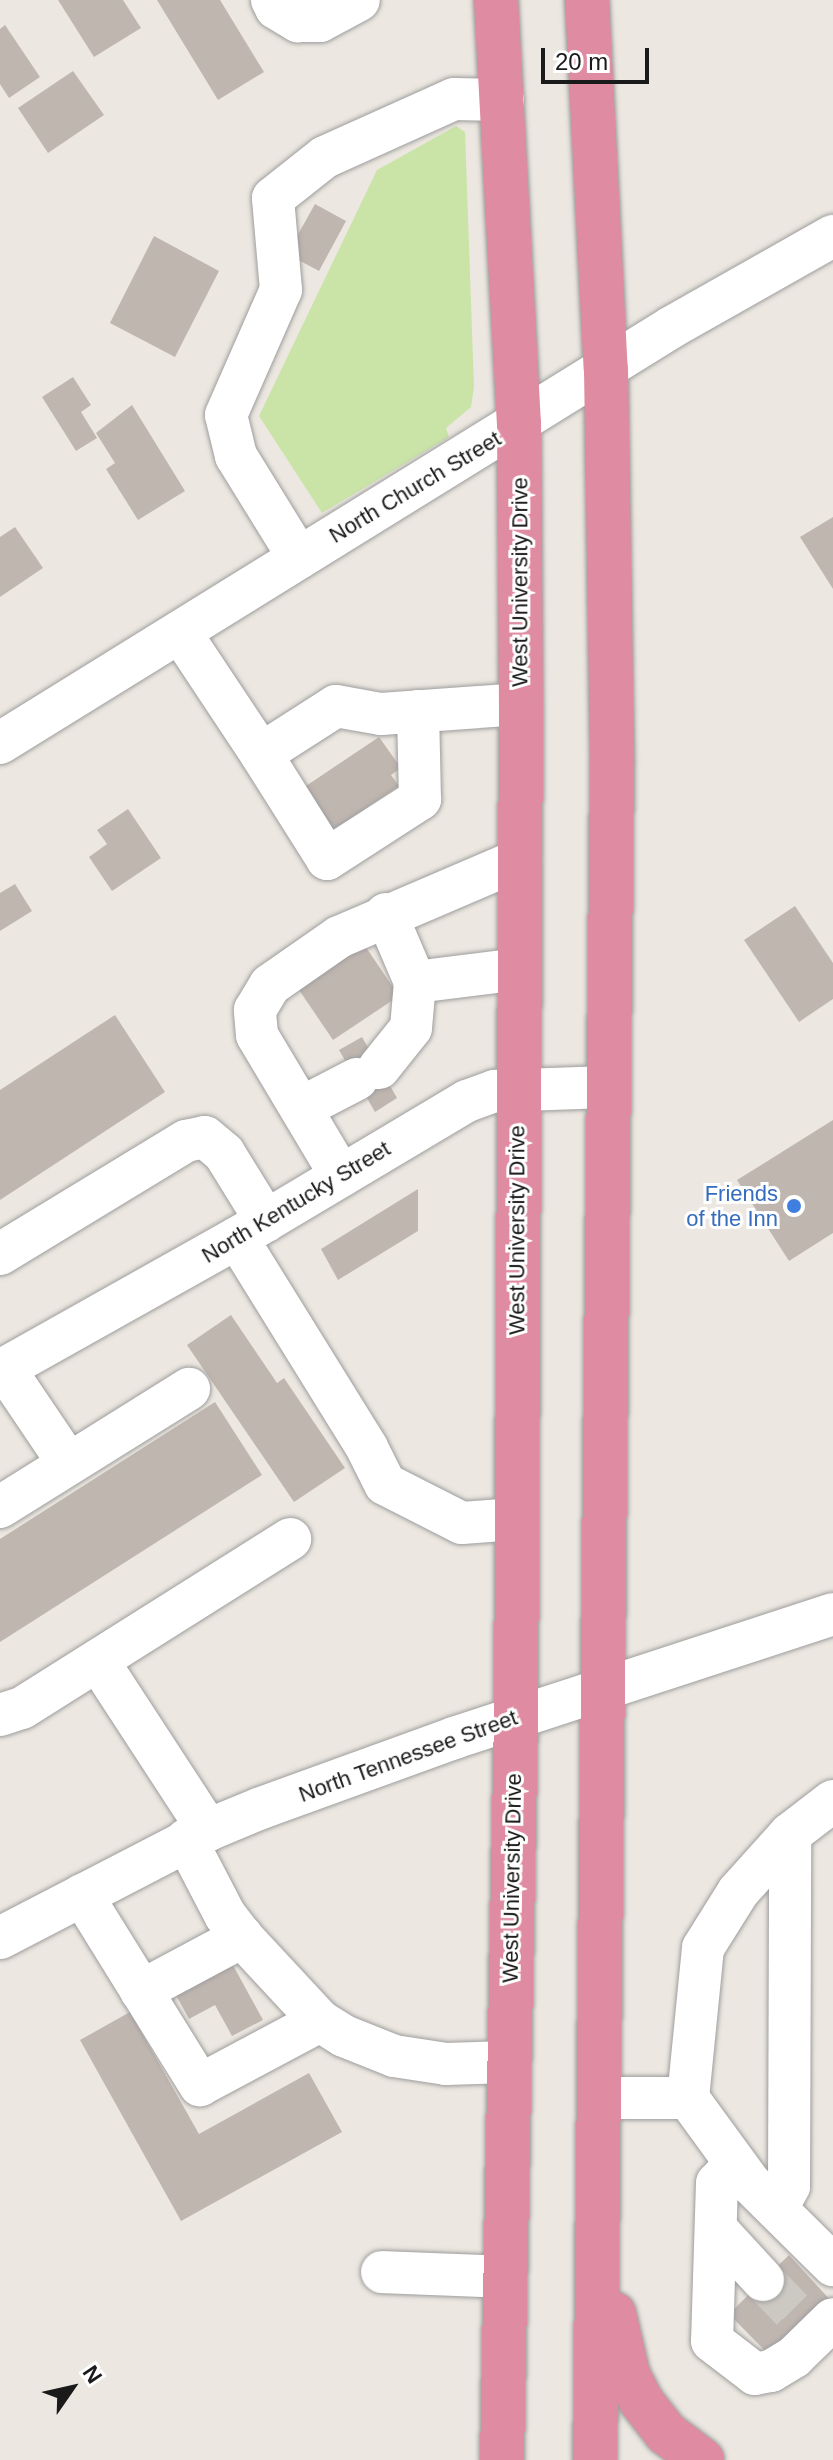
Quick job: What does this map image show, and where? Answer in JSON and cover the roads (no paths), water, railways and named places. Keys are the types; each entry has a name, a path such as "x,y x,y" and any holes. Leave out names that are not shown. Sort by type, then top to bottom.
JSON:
{"highway":[{"name":"West University Drive","path":"496,0 519,423 521,704 516,1717 502,2460"},
{"path":"587,0 606,369 612,765 595,2460"},
{"path":"598,2218 618,2342 628,2375 641,2401 666,2433 702,2460"}],"street":[{"path":"272,0 276,8 298,21 320,21 359,0"},
{"path":"299,558 236,456 226,415 281,290 273,198 325,157 454,99 503,100"},
{"name":"North Church Street","path":"0,743 606,369 833,236"},
{"path":"180,632 327,859 420,799 418,711"},
{"path":"261,754 336,706 381,714 521,704"},
{"path":"341,1176 257,1035 255,1010 270,985 339,937 386,914 521,859"},
{"path":"301,1108 368,1074 411,1028 415,982 386,914"},
{"path":"415,982 520,969"},
{"name":"North Kentucky Street","path":"2,1369 252,1230 467,1101 495,1091 607,1087"},
{"path":"0,1254 186,1141 205,1137 224,1153 252,1230 385,1484 462,1523 516,1519"},
{"path":"2,1369 68,1463"},
{"path":"0,1507 189,1389"},
{"path":"0,1715 22,1708 290,1539"},
{"name":"North Tennessee Street","path":"0,1938 197,1835 516,1717 833,1614"},
{"path":"98,1661 197,1835 225,1915 320,2021 344,2036 394,2056 446,2064 508,2062"},
{"path":"833,1801 790,1834 738,1892 703,1948 688,2098 735,2164 833,2265"},
{"path":"777,2208 789,2186 790,1834"},
{"path":"82,1895 200,2085 320,2021"},
{"path":"141,1991 242,1937"},
{"path":"598,2098 688,2098"},
{"path":"735,2164 717,2183 712,2341 755,2374 771,2371 819,2328"},
{"path":"717,2230 763,2280"},
{"path":"382,2272 506,2277"}],"tunnel":[{"path":"763,2280 808,2327"}],"place":[{"name":"Friends of the Inn","path":"794,1206"}]}
